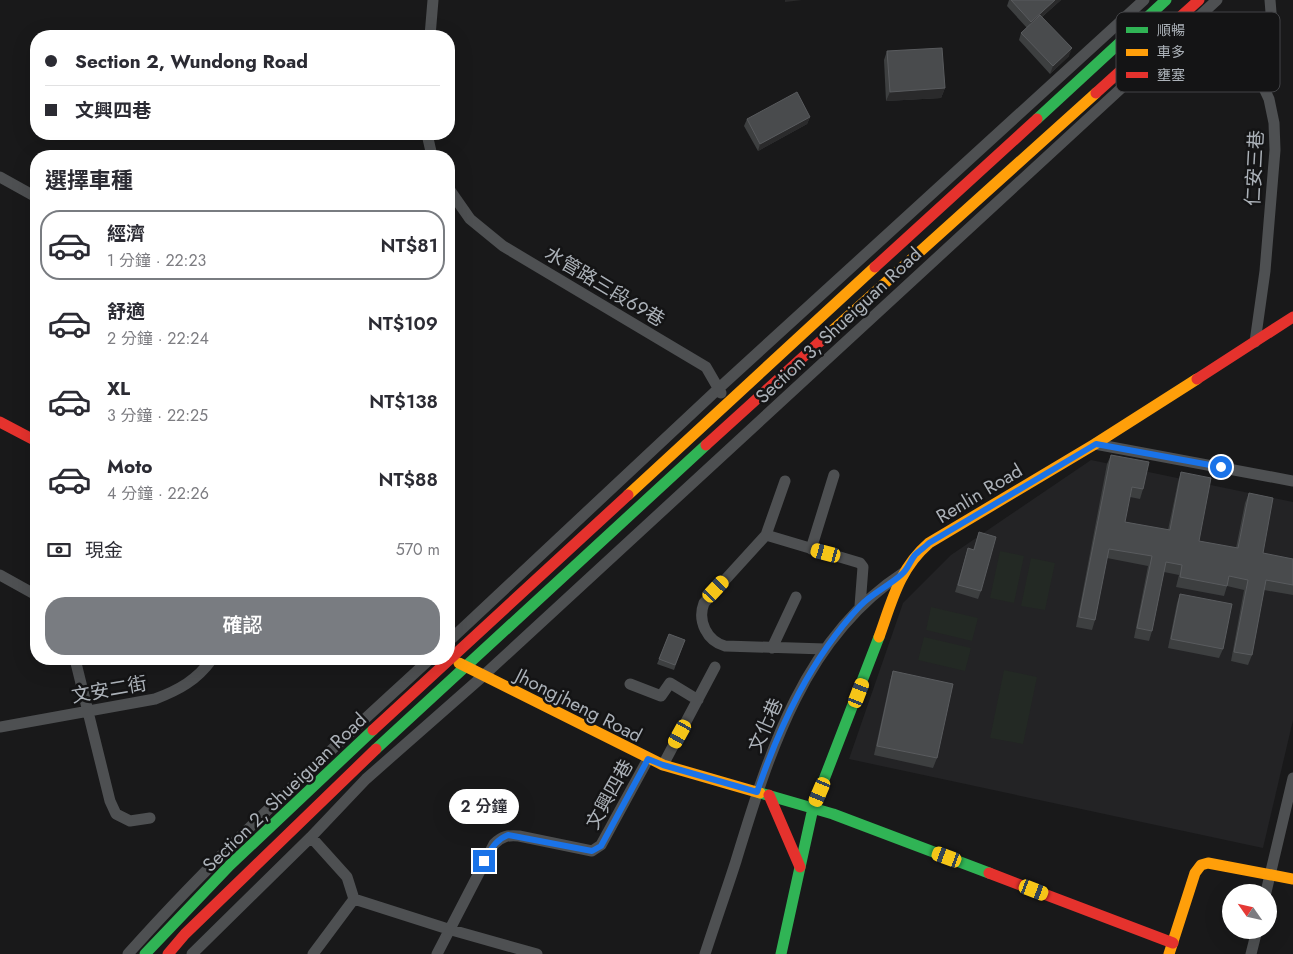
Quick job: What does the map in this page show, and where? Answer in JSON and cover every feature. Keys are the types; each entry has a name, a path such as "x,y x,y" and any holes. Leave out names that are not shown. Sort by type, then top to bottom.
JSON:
{"street":[{"path":"430,30 433,0"},
{"name":"Section 3, Shueiguan Road","path":"1131,12 1144,0"},
{"name":"Section 3, Shueiguan Road","path":"1153,12 1166,0"},
{"name":"Section 3, Shueiguan Road","path":"1186,12 1199,0"},
{"name":"Section 3, Shueiguan Road","path":"1204,12 1217,0"},
{"name":"Section 3, Shueiguan Road","path":"455,635 718,388 1116,26"},
{"name":"Section 3, Shueiguan Road","path":"455,653 725,403 1116,46"},
{"name":"Section 3, Shueiguan Road","path":"467,667 732,420 1116,75"},
{"name":"Section 3, Shueiguan Road","path":"483,676 1117,92"},
{"name":"仁安三巷","path":"1255,342 1265,271 1275,150 1274,123 1266,92"},
{"path":"0,177 30,194"},
{"name":"水管路三段69巷","path":"455,198 470,219 503,246 706,367 718,388 732,420"},
{"name":"Renlin Road","path":"813,808 833,761 903,573 914,556 929,543 1096,444 1293,317"},
{"path":"0,422 30,438"},
{"path":"1096,444 1293,481"},
{"path":"811,548 834,475"},
{"path":"785,482 766,535 704,603 701,610 707,634 714,643 725,646 825,649"},
{"path":"766,535 860,563 863,567 860,606"},
{"name":"文化巷","path":"705,954 763,793 767,763 796,698 825,649 860,606 879,589 903,573"},
{"path":"0,575 30,592"},
{"path":"772,648 796,597"},
{"name":"Jhongjheng Road","path":"455,661 648,759 813,808 1171,948"},
{"path":"77,665 110,802 116,814 130,821 150,818"},
{"name":"文安二街","path":"0,727 155,699 177,690 192,681 207,665"},
{"name":"Section 2, Shueiguan Road","path":"128,954 165,912 284,795 424,665"},
{"name":"Section 2, Shueiguan Road","path":"146,954 177,919 309,789 442,665"},
{"name":"Section 2, Shueiguan Road","path":"168,954 185,934 338,784 467,667"},
{"path":"663,765 715,667"},
{"path":"192,954 311,837 366,779 483,676"},
{"path":"630,684 660,696 670,683 698,700"},
{"name":"文興四巷","path":"448,929 499,838 508,835 519,836 592,851 601,846 648,759"},
{"path":"1268,884 1293,778"},
{"path":"763,793 800,867"},
{"path":"781,954 813,808"},
{"path":"311,837 347,877 354,898"},
{"path":"1171,948 1195,873 1201,865 1208,864 1293,879"},
{"path":"354,898 448,929 537,954"},
{"path":"314,954 354,898"},
{"path":"437,954 448,929"},
{"path":"1252,954 1255,939"}],"shaded area":[{"path":"1091,460 1293,502 1293,720 1263,848 849,759 903,603 951,555"},
{"path":"1000,551 1024,556 1014,603 990,598"},
{"path":"1031,558 1055,563 1045,610 1021,606"},
{"path":"931,607 978,618 972,641 926,630"},
{"path":"924,637 971,648 965,671 918,660"},
{"path":"1004,670 1037,677 1023,744 990,738"}],"building":[{"path":"1011,0 1055,0 1031,22"},
{"path":"1040,15 1072,48 1053,66 1021,33"},
{"path":"942,48 945,88 890,92 887,51"},
{"path":"797,92 810,117 760,144 747,119"},
{"path":"1111,455 1149,462 1143,489 1132,487 1125,522 1170,530 1181,472 1211,478 1199,541 1238,548 1249,493 1273,498 1263,553 1293,559 1293,585 1266,580 1252,655 1234,652 1248,580 1229,576 1227,586 1180,577 1182,565 1166,562 1152,631 1137,628 1152,556 1109,549 1095,620 1079,617"},
{"path":"979,532 996,537 981,591 958,585 968,548 974,550"},
{"path":"1180,594 1232,604 1223,649 1171,639"},
{"path":"669,634 685,640 675,665 659,659"},
{"path":"893,671 953,684 937,758 877,746"}],"traffic: fast":[{"path":"1153,12 1166,0"},
{"path":"1037,119 1116,46"},
{"path":"376,749 706,445"},
{"path":"781,954 813,808 879,637"},
{"path":"145,954 230,865 373,730"},
{"path":"760,793 833,814 989,873"}],"traffic: slow":[{"path":"824,338 1096,93"},
{"path":"628,495 875,267"},
{"path":"879,637 903,575 910,564 929,543 1095,444 1197,379"},
{"path":"459,663 663,765 760,793"},
{"path":"1169,954 1195,873 1201,865 1208,863 1293,879"}],"traffic: jam":[{"path":"1186,12 1199,0"},
{"path":"1096,93 1116,75"},
{"path":"875,267 1037,119"},
{"path":"1197,379 1293,317"},
{"path":"706,445 824,338"},
{"path":"0,422 30,438"},
{"path":"455,654 628,495"},
{"path":"373,730 444,665"},
{"path":"168,954 185,934 376,749"},
{"path":"769,795 800,867"},
{"path":"989,873 1173,943"}],"route":[{"path":"484,861 499,838 508,835 583,850 592,851 601,846 648,759 757,792 767,763 806,678 825,649 860,606 879,589 903,573 914,556 929,543 1096,444 1221,467"}]}
